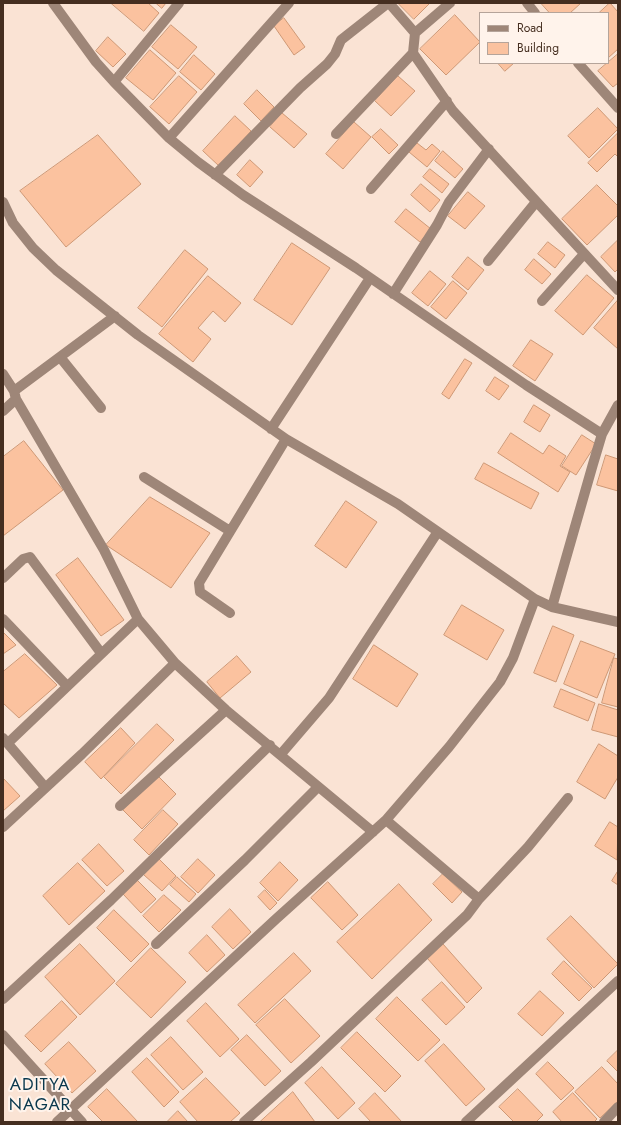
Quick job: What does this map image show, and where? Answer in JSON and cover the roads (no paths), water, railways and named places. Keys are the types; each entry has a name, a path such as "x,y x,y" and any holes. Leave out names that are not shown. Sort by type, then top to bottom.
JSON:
{"street":[{"path":"53,3 96,62 114,82 169,138 215,175 370,278 519,381 602,434"},
{"path":"114,82 179,3"},
{"path":"169,138 289,3"},
{"path":"215,175 290,98 327,64 335,54 341,40 388,3 415,33"},
{"path":"336,134 413,53 415,33 450,3"},
{"path":"527,3 534,12"},
{"path":"413,53 447,101 489,150 618,290"},
{"path":"579,64 618,108"},
{"path":"371,189 447,101"},
{"path":"393,294 437,225 449,202 489,150"},
{"path":"3,202 14,223 33,248 56,270 115,316 271,429 398,504 437,533 535,599 552,607 618,622"},
{"path":"488,261 536,202"},
{"path":"542,301 584,254"},
{"path":"271,429 370,278"},
{"path":"3,411 15,395 60,357 115,316"},
{"path":"60,357 101,408"},
{"path":"3,374 104,550 138,619 175,663 226,710 281,754 318,787 373,832"},
{"path":"552,607 602,434 618,405"},
{"path":"230,613 203,596 198,589 199,583 286,439"},
{"path":"144,477 230,531"},
{"path":"281,754 329,698 437,533"},
{"path":"3,578 24,559 30,557 101,653"},
{"path":"57,1122 276,919 386,820 449,746 500,682 513,658 535,599"},
{"path":"3,619 67,686"},
{"path":"45,787 5,741 67,686 138,619"},
{"path":"3,827 82,754 175,663"},
{"path":"120,806 226,710"},
{"path":"3,999 111,900 270,745"},
{"path":"156,944 245,860 318,787"},
{"path":"244,1122 311,1062 467,915 479,899 528,847 568,798"},
{"path":"386,820 479,899"},
{"path":"466,1122 618,981"},
{"path":"3,1035 82,1122"},
{"path":"604,1122 618,1108"}],"district":[{"name":"ADITYA NAGAR","path":"40,1096"}]}
